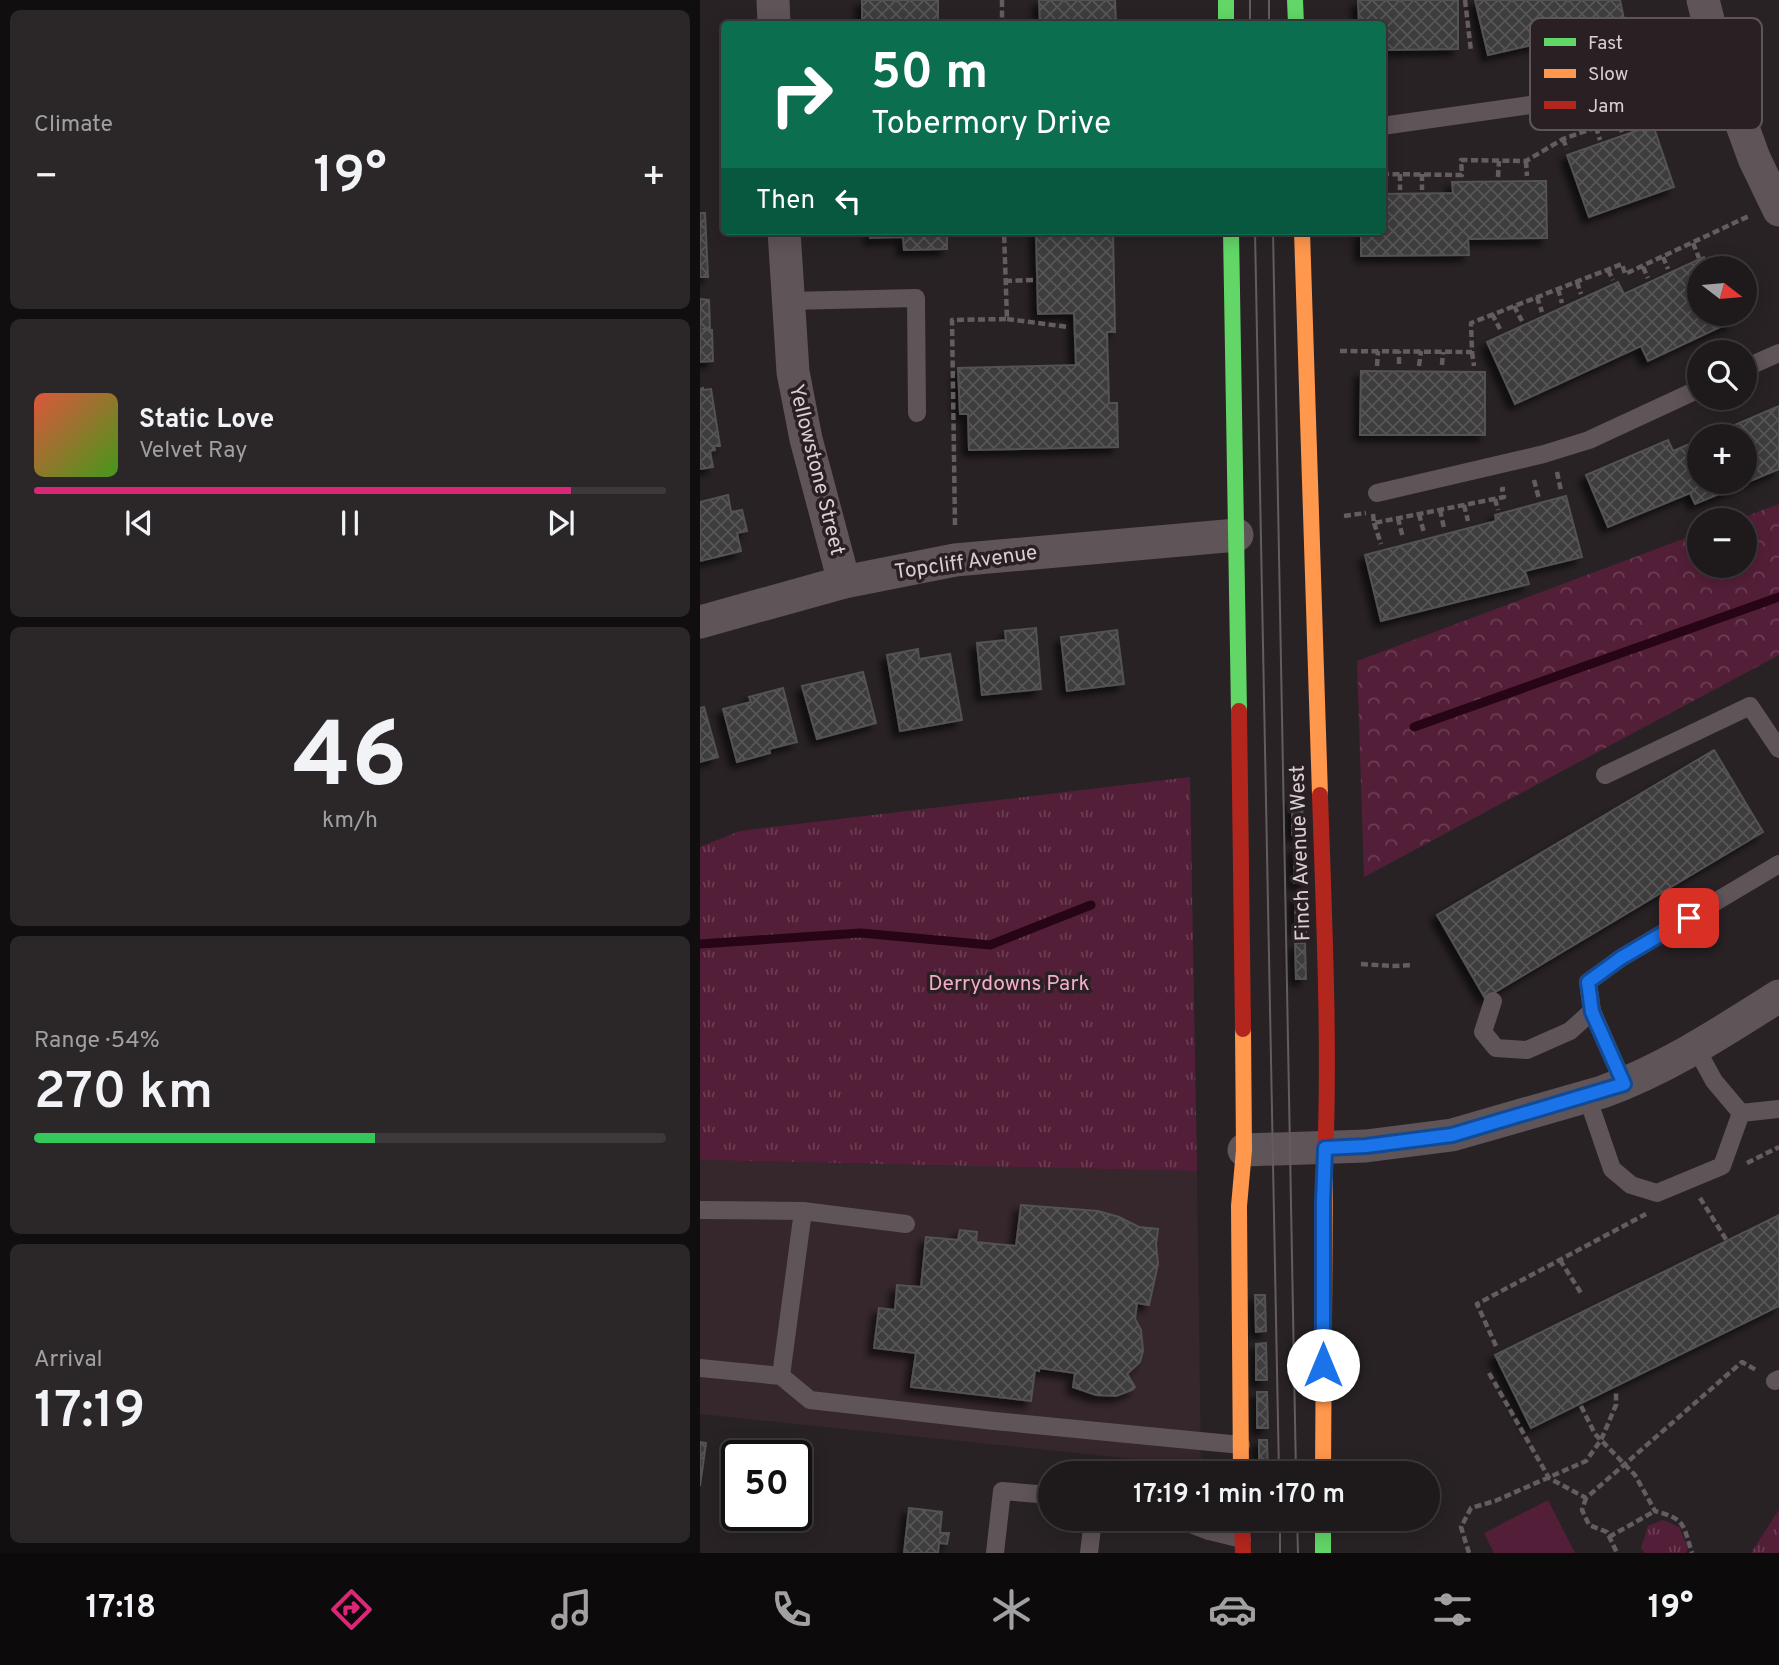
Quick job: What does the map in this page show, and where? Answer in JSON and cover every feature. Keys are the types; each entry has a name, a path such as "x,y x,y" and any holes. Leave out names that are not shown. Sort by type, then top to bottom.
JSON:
{"main road":[{"path":"1226,0 1226,21"},
{"path":"1295,0 1296,21"},
{"path":"1231,235 1244,1150 1239,1206 1241,1461"},
{"name":"Finch Avenue West","path":"1302,235 1327,1002 1328,1093 1323,1203 1323,1461"},
{"path":"1323,1531 1323,1553"}],"street":[{"path":"773,0 774,21"},
{"path":"1703,0 1708,18"},
{"path":"1744,130 1777,207"},
{"name":"Yellowstone Street","path":"784,235 793,372 806,439 844,582"},
{"name":"Topcliff Avenue","path":"700,622 844,582 955,560 1237,535"},
{"path":"1244,1150 1366,1146 1452,1135 1624,1084 1696,1048 1779,996"}],"lane":[{"path":"1386,125 1530,105"},
{"path":"788,301 916,298 918,413"},
{"path":"1757,363 1779,353"},
{"path":"1377,493 1544,454 1589,440 1687,395"},
{"path":"1605,775 1750,706 1779,749"},
{"path":"1624,1084 1592,1012 1588,982 1621,958 1779,864"},
{"path":"1493,1001 1483,1031 1496,1048 1527,1050 1570,1031 1592,1012"},
{"path":"1696,1048 1714,1081 1741,1113"},
{"path":"1587,1096 1612,1169 1631,1185 1657,1193 1722,1166 1741,1113"},
{"path":"1741,1113 1779,1109"},
{"path":"700,1210 803,1211 906,1224"},
{"path":"781,1376 803,1211"},
{"path":"700,1368 781,1376 810,1400 1241,1445"},
{"path":"995,1553 1002,1491 1038,1494"},
{"path":"1089,1553 1092,1531"},
{"path":"1209,1531 1242,1546"}],"path":[{"path":"1002,0 1002,21"},
{"path":"1465,0 1471,51"},
{"path":"1386,174 1462,175 1461,160 1526,161 1563,139 1588,130"},
{"path":"1597,130 1600,140"},
{"path":"1563,139 1567,149"},
{"path":"1498,177 1499,161"},
{"path":"1526,161 1527,177"},
{"path":"1400,174 1400,190"},
{"path":"1422,174 1422,190"},
{"path":"1474,366 1471,323 1622,264 1625,274 1777,207"},
{"path":"1004,235 1007,319"},
{"path":"1693,243 1698,256"},
{"path":"1663,257 1668,269"},
{"path":"1643,267 1648,278"},
{"path":"1608,270 1613,280"},
{"path":"1005,281 1034,280"},
{"path":"1577,282 1581,294"},
{"path":"1558,289 1562,303"},
{"path":"1537,297 1542,312"},
{"path":"1514,306 1522,321"},
{"path":"1492,314 1500,328"},
{"path":"955,525 952,320 1007,319 1068,327"},
{"path":"1399,350 1399,364"},
{"path":"1335,351 1472,352"},
{"path":"1377,366 1378,351"},
{"path":"1419,366 1421,351"},
{"path":"1442,365 1443,352"},
{"path":"1557,472 1561,491"},
{"path":"1534,480 1539,499"},
{"path":"1495,499 1498,510"},
{"path":"1464,505 1468,522"},
{"path":"1440,510 1444,528"},
{"path":"1419,514 1424,533"},
{"path":"1398,518 1403,538"},
{"path":"1374,523 1381,544"},
{"path":"1361,964 1413,965"},
{"path":"1740,1166 1779,1147"},
{"path":"1689,1180 1727,1241"},
{"path":"1496,1346 1477,1304 1647,1213"},
{"path":"1560,1260 1581,1293"},
{"path":"1617,1553 1607,1532 1590,1525 1583,1510 1586,1498 1742,1362 1777,1380"},
{"path":"1489,1373 1549,1478 1586,1498"},
{"path":"1469,1553 1461,1527 1471,1508 1495,1501 1586,1461 1601,1440 1616,1405 1616,1391"},
{"path":"1581,1406 1595,1434 1635,1475 1655,1511"},
{"path":"1609,1537 1655,1511 1674,1516 1683,1525 1692,1553"}],"shaded area":[{"path":"700,1160 1197,1171 1201,1461 1153,1461 700,1414"}],"green space":[{"path":"1779,504 1779,655 1364,877 1357,661 1687,537 1687,578 1757,578 1757,512"},
{"name":"Derrydowns Park","path":"1190,777 1197,1171 700,1160 700,847 740,831"},
{"path":"1548,1500 1575,1553 1494,1553 1484,1533"},
{"path":"1778,1511 1779,1553 1751,1553"},
{"path":"1663,1520 1679,1527 1688,1548 1686,1553 1645,1553 1641,1548 1648,1526"}],"building":[{"path":"862,0 938,0 938,21 862,21"},
{"path":"1039,0 1115,0 1116,21 1040,21"},
{"path":"1358,0 1458,0 1458,49 1386,50 1386,21 1359,21"},
{"path":"1475,0 1620,0 1624,18 1530,18 1530,45 1488,55"},
{"path":"1639,130 1655,130 1674,187 1589,217 1567,155"},
{"path":"1546,181 1547,238 1468,239 1469,255 1361,256 1361,235 1386,235 1386,194 1453,193 1452,182"},
{"path":"700,213 705,213 708,277 700,277"},
{"path":"870,235 947,235 947,249 904,250 903,237 870,238"},
{"path":"1036,235 1113,235 1115,332 1107,332 1109,403 1117,403 1118,447 969,450 968,414 960,414 958,368 1076,365 1074,313 1038,314"},
{"path":"1687,265 1687,326 1722,326 1687,340 1687,343 1648,361 1641,346 1515,404 1487,342 1618,282 1624,294"},
{"path":"700,299 709,300 710,329 702,329 712,330 713,361 700,362"},
{"path":"1361,371 1485,372 1485,435 1360,435"},
{"path":"700,389 711,389 720,446 714,446 715,450 710,451 713,467 700,469"},
{"path":"1779,406 1779,469 1757,478 1757,424 1737,424"},
{"path":"1668,440 1673,451 1687,445 1688,494 1608,527 1586,475"},
{"path":"1690,494 1719,494 1695,504"},
{"path":"728,495 731,512 742,510 747,531 737,533 741,551 700,561 700,502"},
{"path":"1566,496 1582,557 1525,571 1529,584 1381,621 1365,555 1496,521 1495,515"},
{"path":"1036,628 1041,689 982,695 977,643 1006,640 1005,631"},
{"path":"1117,630 1124,684 1067,691 1061,637"},
{"path":"918,649 919,659 950,654 962,720 900,731 887,655"},
{"path":"863,672 876,723 817,739 802,686"},
{"path":"783,688 797,742 769,749 770,753 737,762 723,709 751,702 749,697"},
{"path":"704,707 718,757 700,762 700,708"},
{"path":"1714,750 1763,832 1485,998 1437,915"},
{"path":"1292,799 1302,799 1303,835 1292,835"},
{"path":"1294,847 1304,847 1305,883 1294,883"},
{"path":"1295,896 1306,896 1306,932 1296,932"},
{"path":"1295,943 1305,943 1306,979 1296,979"},
{"path":"1021,1205 1098,1211 1139,1227 1158,1229 1158,1264 1149,1305 1137,1303 1135,1319 1141,1330 1143,1351 1140,1362 1127,1374 1135,1387 1132,1390 1116,1396 1096,1395 1073,1387 1075,1373 1039,1368 1039,1371 1035,1370 1031,1401 911,1387 916,1353 874,1348 879,1308 895,1310 897,1285 921,1287 926,1237 958,1240 960,1230 977,1232 976,1242 1016,1246"},
{"path":"1779,1215 1779,1306 1531,1428 1495,1355"},
{"path":"1255,1295 1265,1295 1266,1331 1256,1332"},
{"path":"1266,1343 1267,1380 1256,1380 1256,1344"},
{"path":"1257,1392 1267,1392 1268,1428 1257,1428"},
{"path":"1259,1440 1267,1440 1268,1461 1259,1461"},
{"path":"700,1442 706,1443 700,1486"},
{"path":"909,1508 942,1512 940,1533 949,1533 947,1544 939,1543 938,1553 904,1553"}],"waterway":[{"path":"1414,727 1779,597"},
{"path":"700,944 861,933 990,945 1091,905"}],"tram line":[{"path":"1250,0 1250,21"},
{"path":"1269,0 1269,21"},
{"path":"1255,235 1279,1461"},
{"path":"1273,235 1296,1461"},
{"path":"1280,1531 1280,1553"},
{"path":"1297,1531 1298,1553"}],"traffic: fast":[{"path":"1226,0 1226,21"},
{"path":"1295,0 1296,21"},
{"path":"1231,235 1239,711"},
{"path":"1323,1531 1323,1553"}],"traffic: slow":[{"path":"1302,235 1320,795"},
{"path":"1241,1461 1239,1206 1244,1150 1243,1029"},
{"path":"1323,1461 1325,1164"}],"traffic: jam":[{"path":"1239,711 1243,1029"},
{"path":"1320,795 1327,1026 1325,1164"},
{"path":"1242,1531 1243,1553"}],"route":[{"path":"1323,1365 1325,1148 1366,1146 1452,1135 1624,1084 1592,1012 1588,982 1621,958 1689,918"}]}
